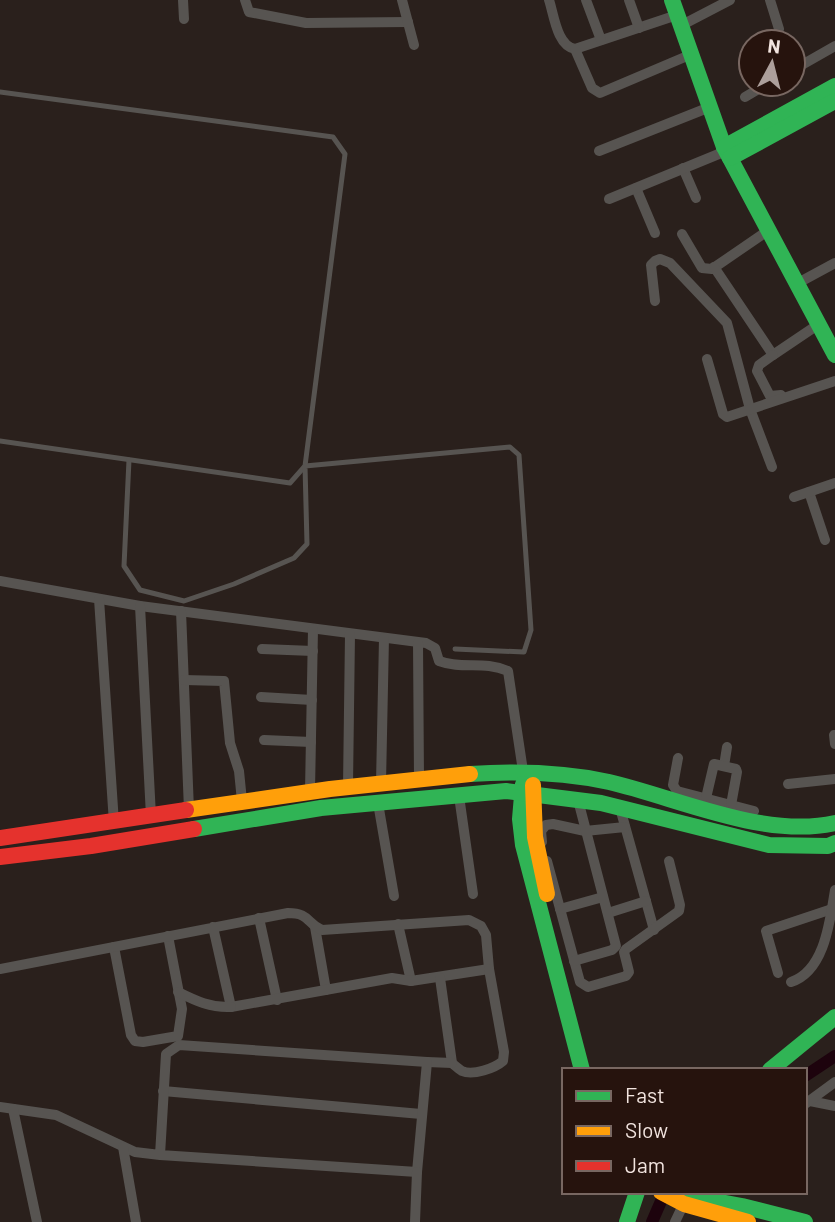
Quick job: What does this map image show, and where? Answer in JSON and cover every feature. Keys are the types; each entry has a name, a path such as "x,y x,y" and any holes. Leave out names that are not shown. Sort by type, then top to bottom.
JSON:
{"street":[{"path":"183,0 184,19"},
{"path":"244,0 248,12 306,23 408,22"},
{"path":"402,0 414,45"},
{"path":"550,0 562,42 575,49 677,13 730,0"},
{"path":"586,0 601,40"},
{"path":"629,0 639,28"},
{"path":"770,0 779,28"},
{"path":"677,13 727,152 835,355"},
{"path":"807,62 835,46"},
{"path":"575,49 592,88 600,93 692,54"},
{"path":"727,152 835,86"},
{"path":"608,199 727,152 835,101"},
{"path":"599,151 710,107"},
{"path":"683,169 696,198"},
{"path":"636,188 654,233"},
{"path":"682,234 702,268 706,270 769,230"},
{"path":"655,301 651,265 660,260 670,263 680,272 727,323 750,409 772,467"},
{"path":"797,283 835,263"},
{"path":"714,267 773,355"},
{"path":"794,390 776,397 770,396 757,371 759,365 819,324"},
{"path":"707,359 723,414 727,417 835,380"},
{"path":"794,497 835,483"},
{"path":"809,492 825,540"},
{"path":"0,581 140,606 418,642 435,648 439,661 450,665 493,665 508,671 528,771 527,794 546,891 590,1068"},
{"path":"99,599 114,823"},
{"path":"140,606 151,817"},
{"path":"181,611 189,810"},
{"path":"310,791 313,629"},
{"path":"348,786 351,634"},
{"path":"381,783 384,638"},
{"path":"418,642 419,778"},
{"path":"262,649 313,651"},
{"path":"184,680 224,681 229,735 239,771 242,801"},
{"path":"261,697 312,700"},
{"path":"834,735 835,744"},
{"path":"264,740 311,742"},
{"path":"724,766 727,747"},
{"path":"678,758 673,785 675,789 778,826 835,823"},
{"path":"712,804 713,766 724,766 737,770 731,805"},
{"path":"0,838 114,823 310,791 483,771 528,771 608,782 754,811"},
{"path":"788,784 835,779"},
{"path":"0,857 91,846 321,808 506,792 620,808 769,845 835,845"},
{"path":"527,794 520,819 523,845 581,1068"},
{"path":"459,796 473,894"},
{"path":"574,961 612,950 616,946 578,800"},
{"path":"378,803 394,896"},
{"path":"620,808 654,930"},
{"path":"625,827 585,831 553,824 546,825 541,831 582,985 588,987 626,976 629,972 624,952 626,949 680,909 669,861"},
{"path":"791,982 806,975 816,960 835,890"},
{"path":"560,909 603,897"},
{"path":"608,913 646,901"},
{"path":"778,972 766,931 832,909"},
{"path":"0,969 259,918 299,913 307,916 315,927 326,990"},
{"path":"259,918 277,1000"},
{"path":"114,947 131,1035 135,1041 178,1041 452,1063 461,1071 468,1072 496,1067 503,1060 486,936 481,926 468,920 455,920 322,930 315,927"},
{"path":"398,924 411,982"},
{"path":"213,927 231,1007"},
{"path":"160,1155 166,1054 178,1041 181,1019 169,936"},
{"path":"178,992 202,1004 220,1008 391,978 411,982 489,969"},
{"path":"440,978 452,1063"},
{"path":"773,1068 835,1017"},
{"path":"415,1222 416,1172 427,1062"},
{"path":"808,1102 835,1082"},
{"path":"163,1091 421,1114"},
{"path":"808,1102 835,1106"},
{"path":"0,1107 56,1115 135,1152 416,1172"},
{"path":"13,1109 37,1222"},
{"path":"123,1147 136,1222"},
{"path":"627,1222 637,1194"},
{"path":"685,1197 717,1218 748,1222"},
{"path":"675,1222 685,1197"},
{"path":"685,1197 742,1206 805,1222"}],"lane":[{"path":"0,92 333,137 345,154 305,466 307,544 294,558 234,584 184,601 140,590 124,566 129,460"},
{"path":"0,442 290,483 305,466 510,447 519,455 531,630 524,652 455,649"}],"waterway":[{"path":"807,1075 835,1056"},
{"path":"652,1222 664,1194"}],"traffic: fast":[{"path":"672,0 724,147 835,355"},
{"path":"724,147 835,86"},
{"path":"730,158 835,101"},
{"path":"470,774 574,776 609,782 750,821 779,826 835,823"},
{"path":"523,784 520,819 523,845 581,1068"},
{"path":"194,829 321,808 506,791 601,803 769,845 828,846 835,843"},
{"path":"772,1068 835,1017"},
{"path":"627,1222 636,1194"},
{"path":"684,1194 805,1222"}],"traffic: slow":[{"path":"186,810 330,789 470,774"},
{"path":"533,785 535,837 547,894"},
{"path":"665,1194 684,1204 748,1222"}],"traffic: jam":[{"path":"0,838 186,810"},
{"path":"0,857 91,846 194,829"}]}
